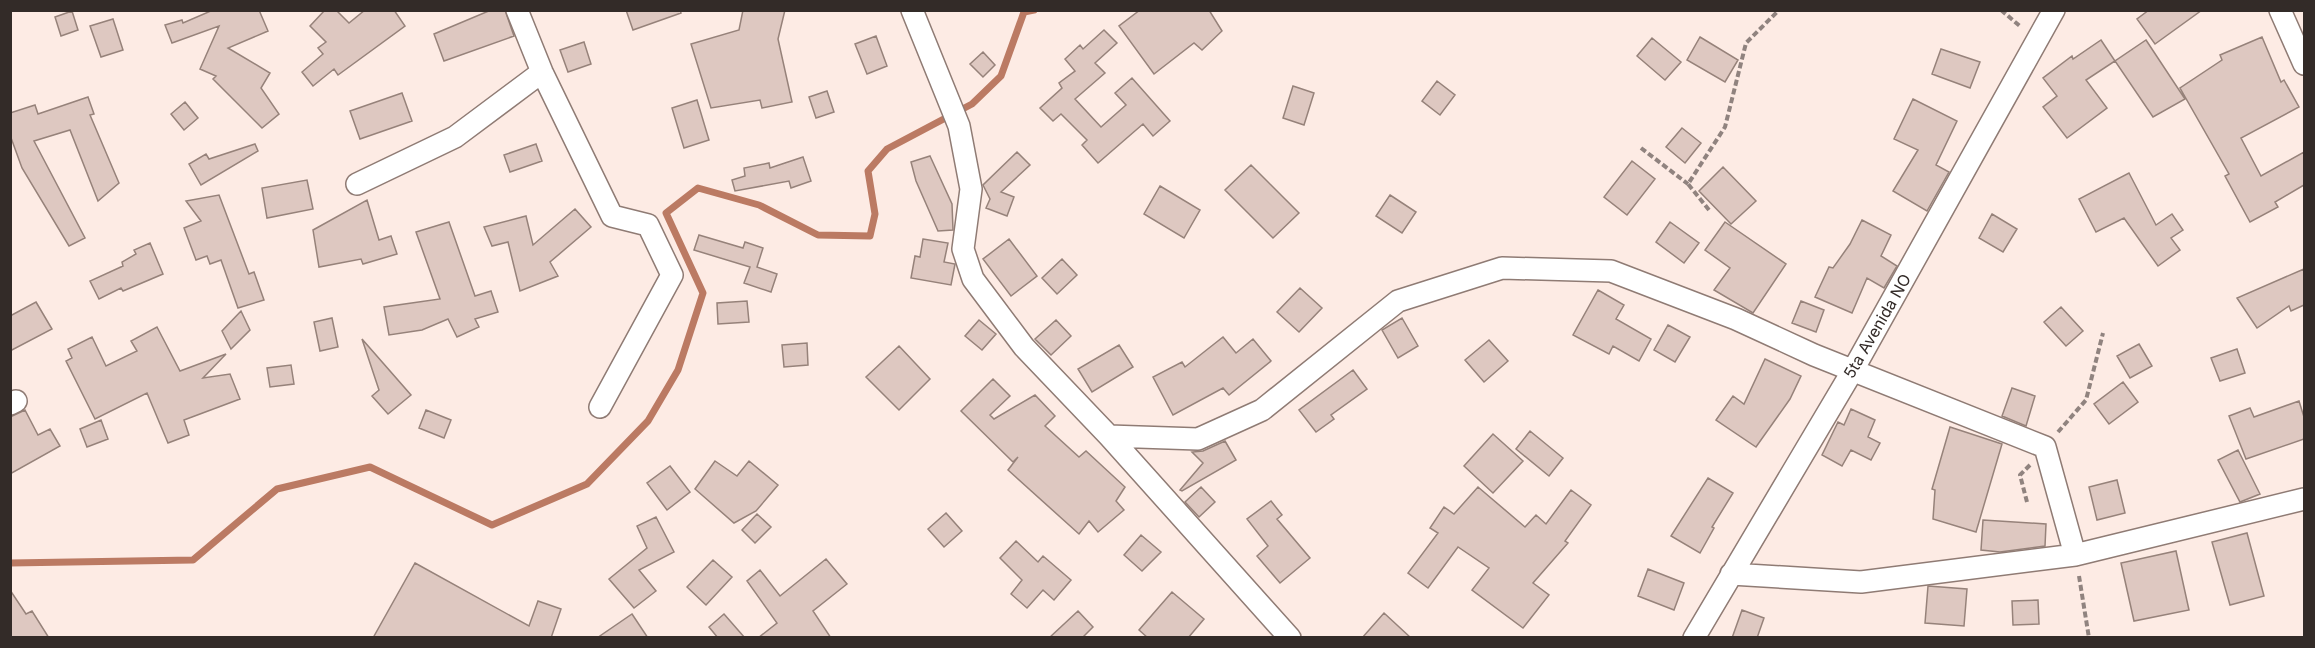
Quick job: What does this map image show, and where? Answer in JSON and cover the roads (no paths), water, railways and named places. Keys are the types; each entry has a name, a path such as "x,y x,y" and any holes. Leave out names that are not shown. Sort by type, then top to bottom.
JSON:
{"street":[{"path":"517,10 542,72 612,216 648,225 672,274 600,406"},
{"path":"912,10 959,126 971,189 963,249 973,279 1024,347 1109,435 1290,638"},
{"name":"5ta Avenida NO","path":"1694,638 1852,370 2054,10"},
{"path":"2280,10 2304,64"},
{"path":"357,184 455,137 542,72"},
{"path":"1109,435 1198,440 1262,410 1398,301 1502,268 1611,271 1736,319 1852,370 2045,447 2075,555"},
{"path":"1731,574 1861,582 2075,555 2304,499"}],"waterway":[{"path":"10,563 193,560 277,489 370,467 492,525 587,484 648,421 678,370 703,293 666,213 698,188 759,205 818,235 870,236 875,214 868,171 887,149 972,104 1001,76 1024,12 1034,10"}]}
